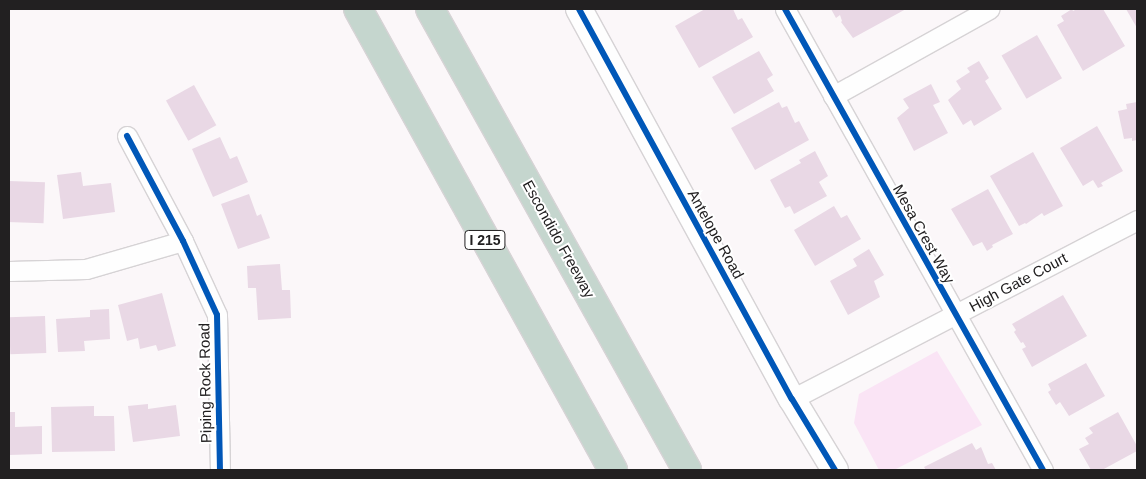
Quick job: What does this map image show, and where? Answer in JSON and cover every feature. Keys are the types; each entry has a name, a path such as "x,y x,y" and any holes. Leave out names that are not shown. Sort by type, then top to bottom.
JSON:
{"highway":[{"name":"I 215","path":"358,9 613,470"},
{"name":"Escondido Freeway","path":"430,9 687,470"}],"street":[{"name":"Antelope Road","path":"579,9 792,399 835,470"},
{"name":"Mesa Crest Way","path":"785,9 1043,470"},
{"path":"833,96 989,9"},
{"name":"Piping Rock Road","path":"127,136 183,241 217,315 220,470"},
{"name":"High Gate Court","path":"792,399 1137,220"},
{"path":"9,271 86,269 183,241"}],"shaded area":[{"path":"937,351 982,425 894,470 879,470 854,423 859,394"}],"building":[{"path":"705,9 733,9 738,20 742,18 753,37 699,68 675,26"},
{"path":"831,9 906,9 853,38 841,22 840,15 836,18"},
{"path":"1072,9 1073,11 1077,9 1103,9 1125,46 1083,71 1057,25 1064,21 1061,16"},
{"path":"1126,9 1137,9 1137,28"},
{"path":"1037,35 1062,78 1026,99 1001,56"},
{"path":"759,51 773,75 767,79 774,91 734,114 712,77"},
{"path":"979,61 989,78 985,81 1002,109 974,126 971,120 963,125 948,100 961,89 956,81 970,72 967,68"},
{"path":"931,84 940,102 933,105 948,133 914,151 897,118 909,108 903,99"},
{"path":"194,85 216,125 188,141 166,101"},
{"path":"779,102 782,108 787,106 795,123 799,121 809,140 755,170 731,128"},
{"path":"1137,102 1137,140 1132,141 1132,138 1124,139 1118,111 1127,109 1126,104"},
{"path":"1097,126 1123,171 1101,183 1103,186 1098,188 1093,180 1083,186 1060,148"},
{"path":"220,137 230,159 237,156 248,182 213,197 192,149"},
{"path":"815,151 828,176 819,182 827,196 794,214 790,206 785,208 770,180 801,163 799,160"},
{"path":"1033,152 1063,206 1044,216 1042,213 1026,224 1019,226 990,176"},
{"path":"81,172 83,186 111,183 115,212 63,219 57,175"},
{"path":"9,181 45,182 44,223 9,222"},
{"path":"988,189 1013,234 992,245 993,247 987,251 982,242 973,246 951,209"},
{"path":"249,194 257,216 261,214 270,238 238,249 221,204"},
{"path":"834,206 841,218 847,215 861,239 815,266 794,230"},
{"path":"869,249 884,275 874,281 880,297 848,315 830,281 857,266 853,259"},
{"path":"280,264 282,290 290,290 291,318 258,320 256,288 248,288 247,266"},
{"path":"162,293 176,346 158,351 156,345 140,349 138,338 127,341 118,305"},
{"path":"1063,295 1087,336 1032,367 1022,349 1026,347 1014,332 1016,330 1012,324"},
{"path":"109,309 110,339 84,341 85,351 58,352 56,319 90,317 90,310"},
{"path":"45,316 46,353 10,354 9,317"},
{"path":"1086,363 1105,396 1069,416 1060,402 1056,405 1048,392 1051,390 1048,384"},
{"path":"148,404 148,409 176,405 180,436 133,442 128,406"},
{"path":"94,406 94,416 114,416 115,451 52,452 51,407"},
{"path":"9,412 15,412 15,427 42,426 42,454 9,455"},
{"path":"1118,412 1137,446 1137,451 1102,470 1091,470 1079,449 1089,444 1085,438 1093,433 1089,428"},
{"path":"972,443 976,450 981,447 988,464 992,463 996,470 926,470 924,467"}],"cycle path":[{"path":"579,9 792,399 835,470"},
{"path":"785,9 1043,470"},
{"path":"127,136 183,241 217,315 220,470"}]}
